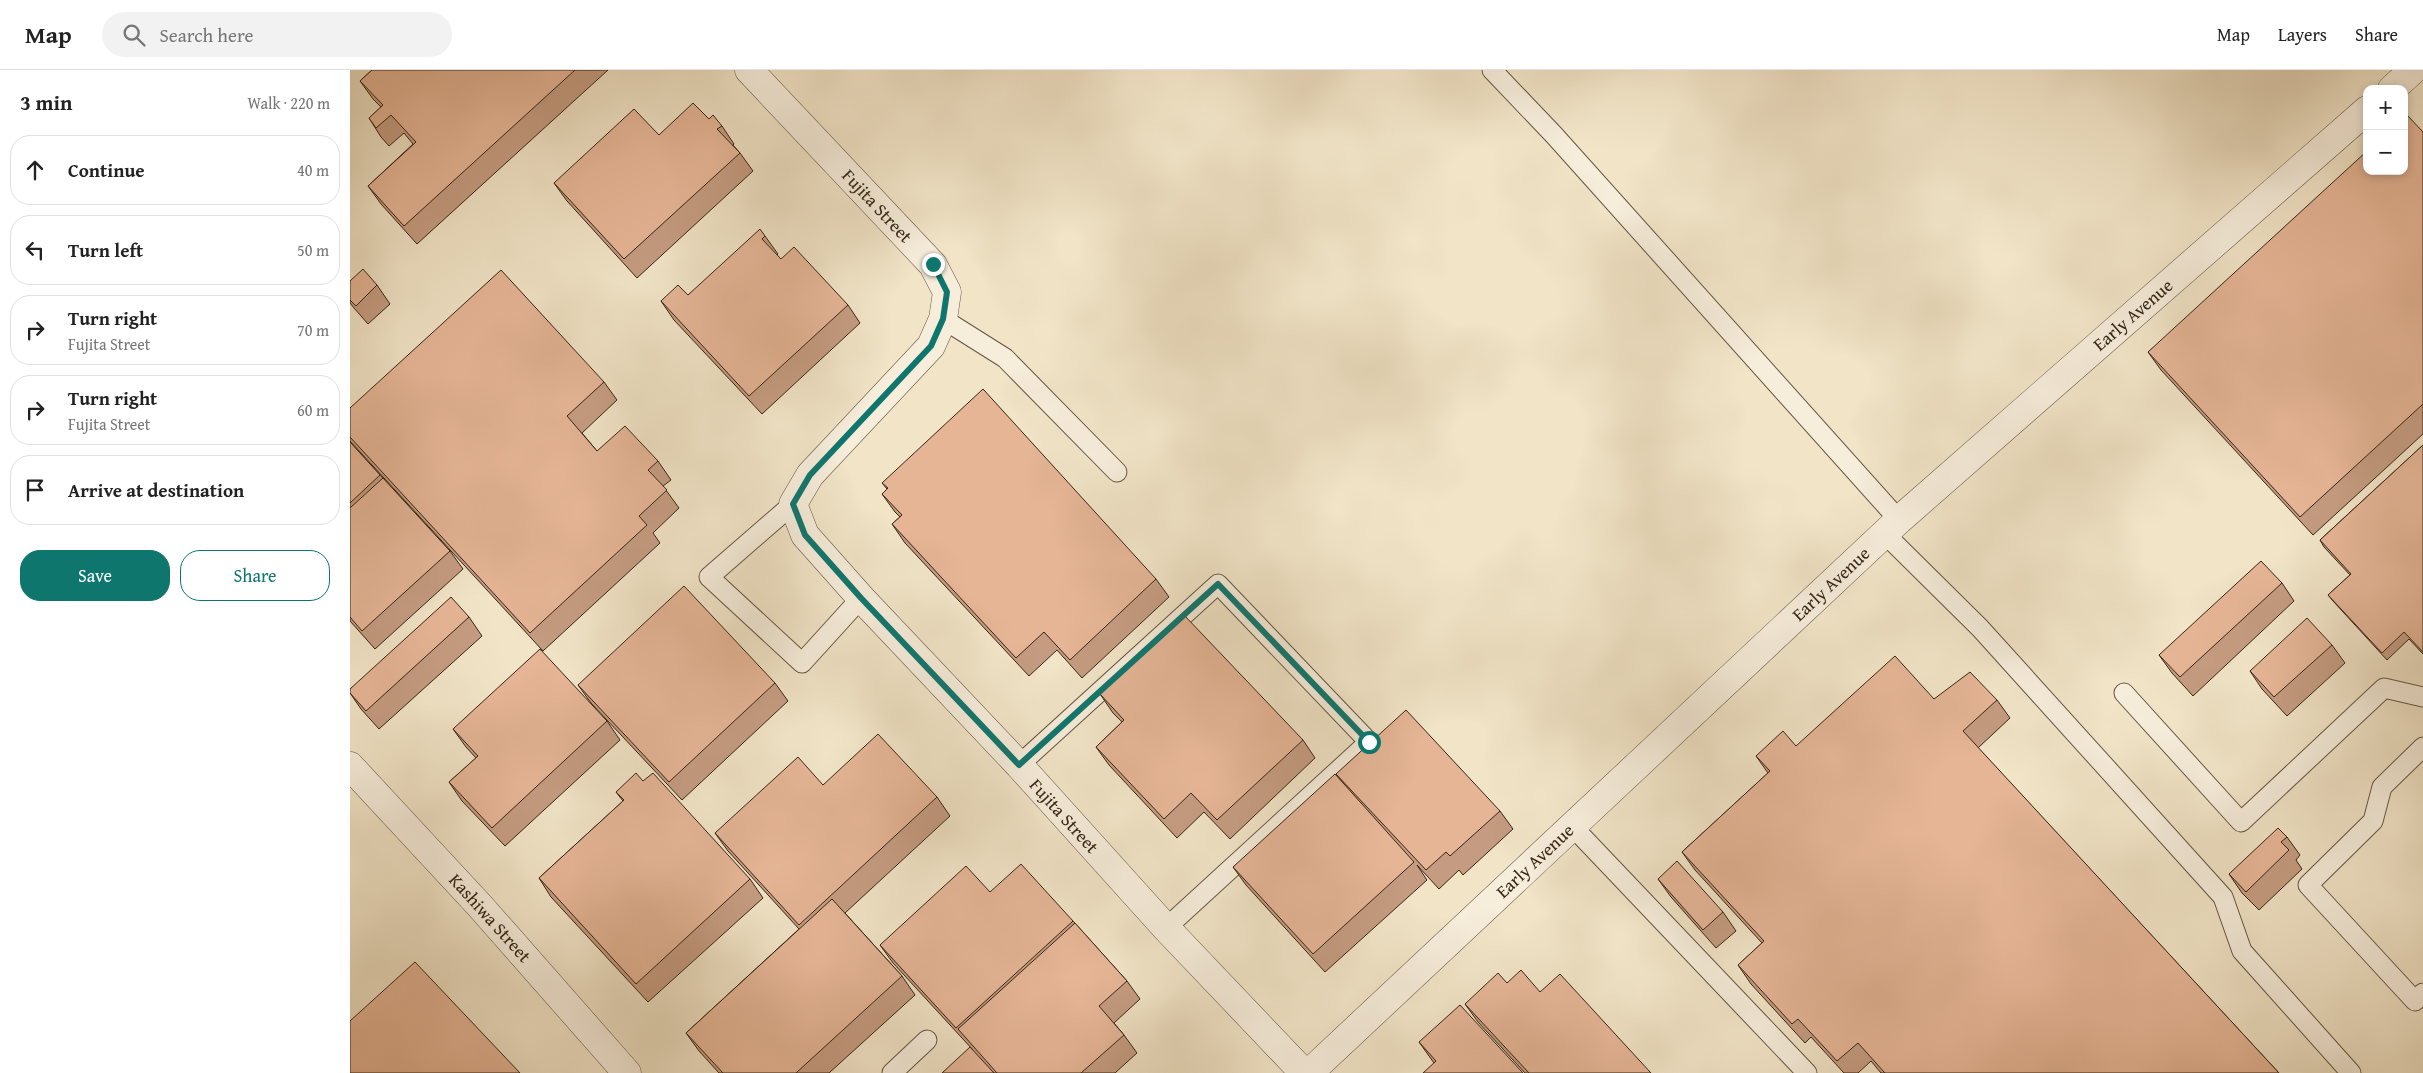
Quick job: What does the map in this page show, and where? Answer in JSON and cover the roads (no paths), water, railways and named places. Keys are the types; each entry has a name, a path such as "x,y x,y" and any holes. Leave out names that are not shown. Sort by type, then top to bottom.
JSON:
{"street":[{"name":"Fujita Street","path":"748,70 933,264 947,292 943,319 931,346 810,475 793,504 805,535 861,598 1019,765 1166,928 1304,1073"},
{"path":"2396,85 2413,70"},
{"name":"Early Avenue","path":"1309,1073 1892,527 2363,114"},
{"name":"Kashiwa Street","path":"350,766 480,906 627,1073"}],"lane":[{"path":"1492,70 1560,142 1980,628 2223,897 2242,951 2351,1073"},
{"path":"943,319 1005,358 1117,472"},
{"path":"793,504 709,577 802,663 861,598"},
{"path":"1019,765 1218,584 1369,742 1166,928"},
{"path":"2124,693 2241,822 2384,688 2423,697"},
{"path":"2423,747 2382,787 2373,821 2308,885 2415,1001 2423,993"},
{"path":"1572,826 1807,1073"},
{"path":"892,1073 927,1040"}]}
